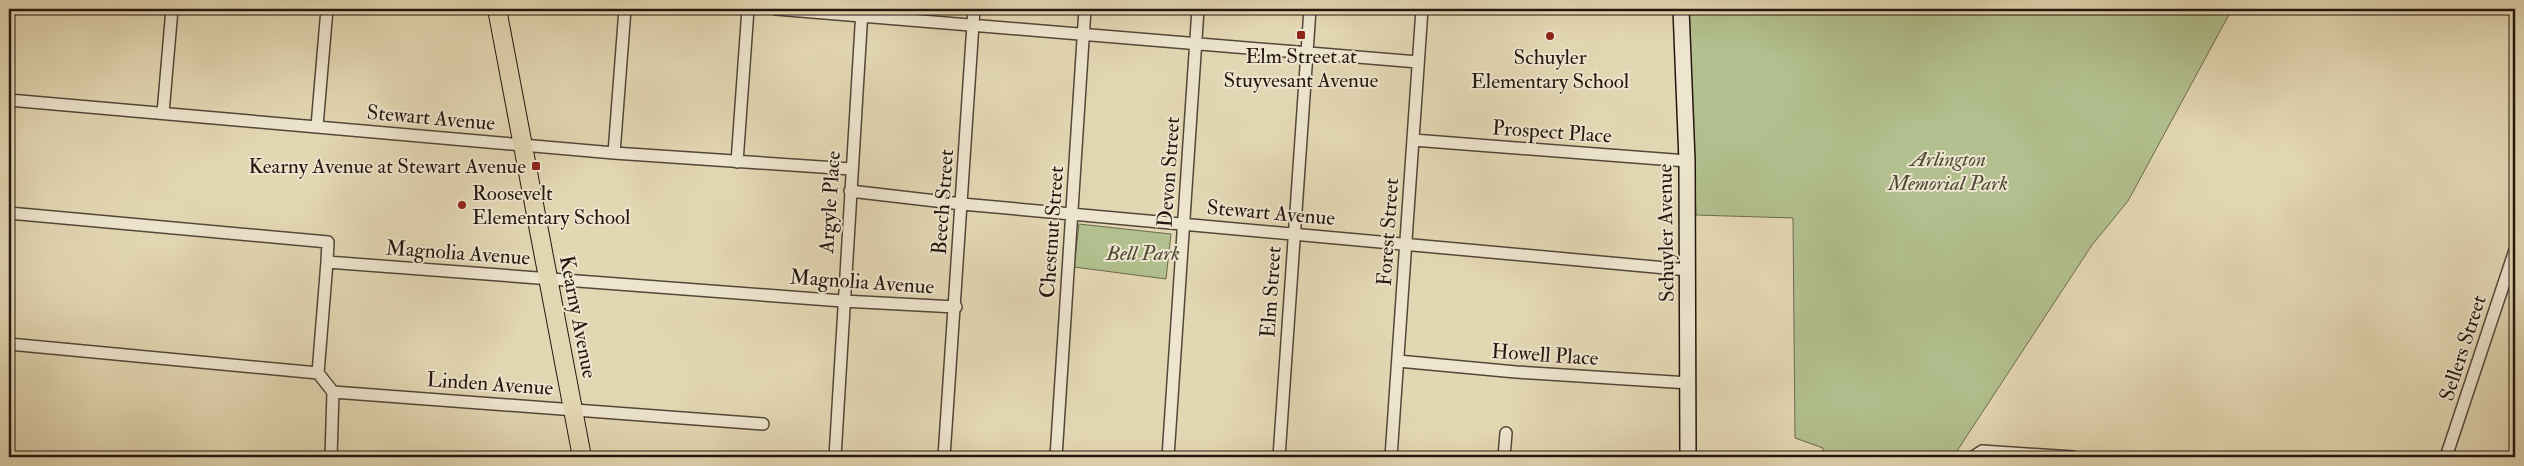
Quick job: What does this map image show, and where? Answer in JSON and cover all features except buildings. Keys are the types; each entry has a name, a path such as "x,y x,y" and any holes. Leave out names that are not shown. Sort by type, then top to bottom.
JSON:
{"main road":[{"name":"Kearny Avenue","path":"497,9 582,457"},
{"name":"Schuyler Avenue","path":"1681,9 1687,161 1688,457"}],"street":[{"path":"163,113 172,9"},
{"path":"317,126 327,9"},
{"path":"614,153 626,9"},
{"path":"737,162 748,9"},
{"path":"776,9 861,12 973,25 1418,62"},
{"name":"Beech Street","path":"944,457 956,307 974,9"},
{"name":"Chestnut Street","path":"1056,457 1085,9"},
{"name":"Devon Street","path":"1168,457 1198,9"},
{"name":"Elm Street","path":"1279,457 1310,9"},
{"name":"Forest Street","path":"1391,457 1422,9"},
{"name":"Argyle Place","path":"835,457 861,12"},
{"name":"Stewart Avenue","path":"9,100 614,153 851,170"},
{"name":"Prospect Place","path":"1413,140 1687,161"},
{"name":"Stewart Avenue","path":"850,192 962,204 1688,270"},
{"path":"9,213 328,242 318,373 333,392 331,457"},
{"name":"Sellers Street","path":"2446,457 2515,250"},
{"name":"Magnolia Avenue","path":"327,262 843,301 956,307"},
{"path":"9,344 318,373"},
{"name":"Howell Place","path":"1398,361 1516,372 1689,384"},
{"name":"Linden Avenue","path":"333,392 763,424"},
{"path":"1504,457 1506,433"},
{"path":"1973,457 1982,451 2073,457"}],"green space":[{"name":"Arlington Memorial Park","path":"1689,9 2232,9 2128,201 2092,245 1953,457 1822,457 1823,448 1795,438 1793,218 1696,215"},
{"name":"Bell Park","path":"1079,224 1171,234 1166,279 1074,267"}],"place":[{"name":"Elm Street at Stuyvesant Avenue","path":"1301,35"},
{"name":"Schuyler Elementary School","path":"1550,36"},
{"name":"Kearny Avenue at Stewart Avenue","path":"536,166"},
{"name":"Roosevelt Elementary School","path":"462,205"}]}
